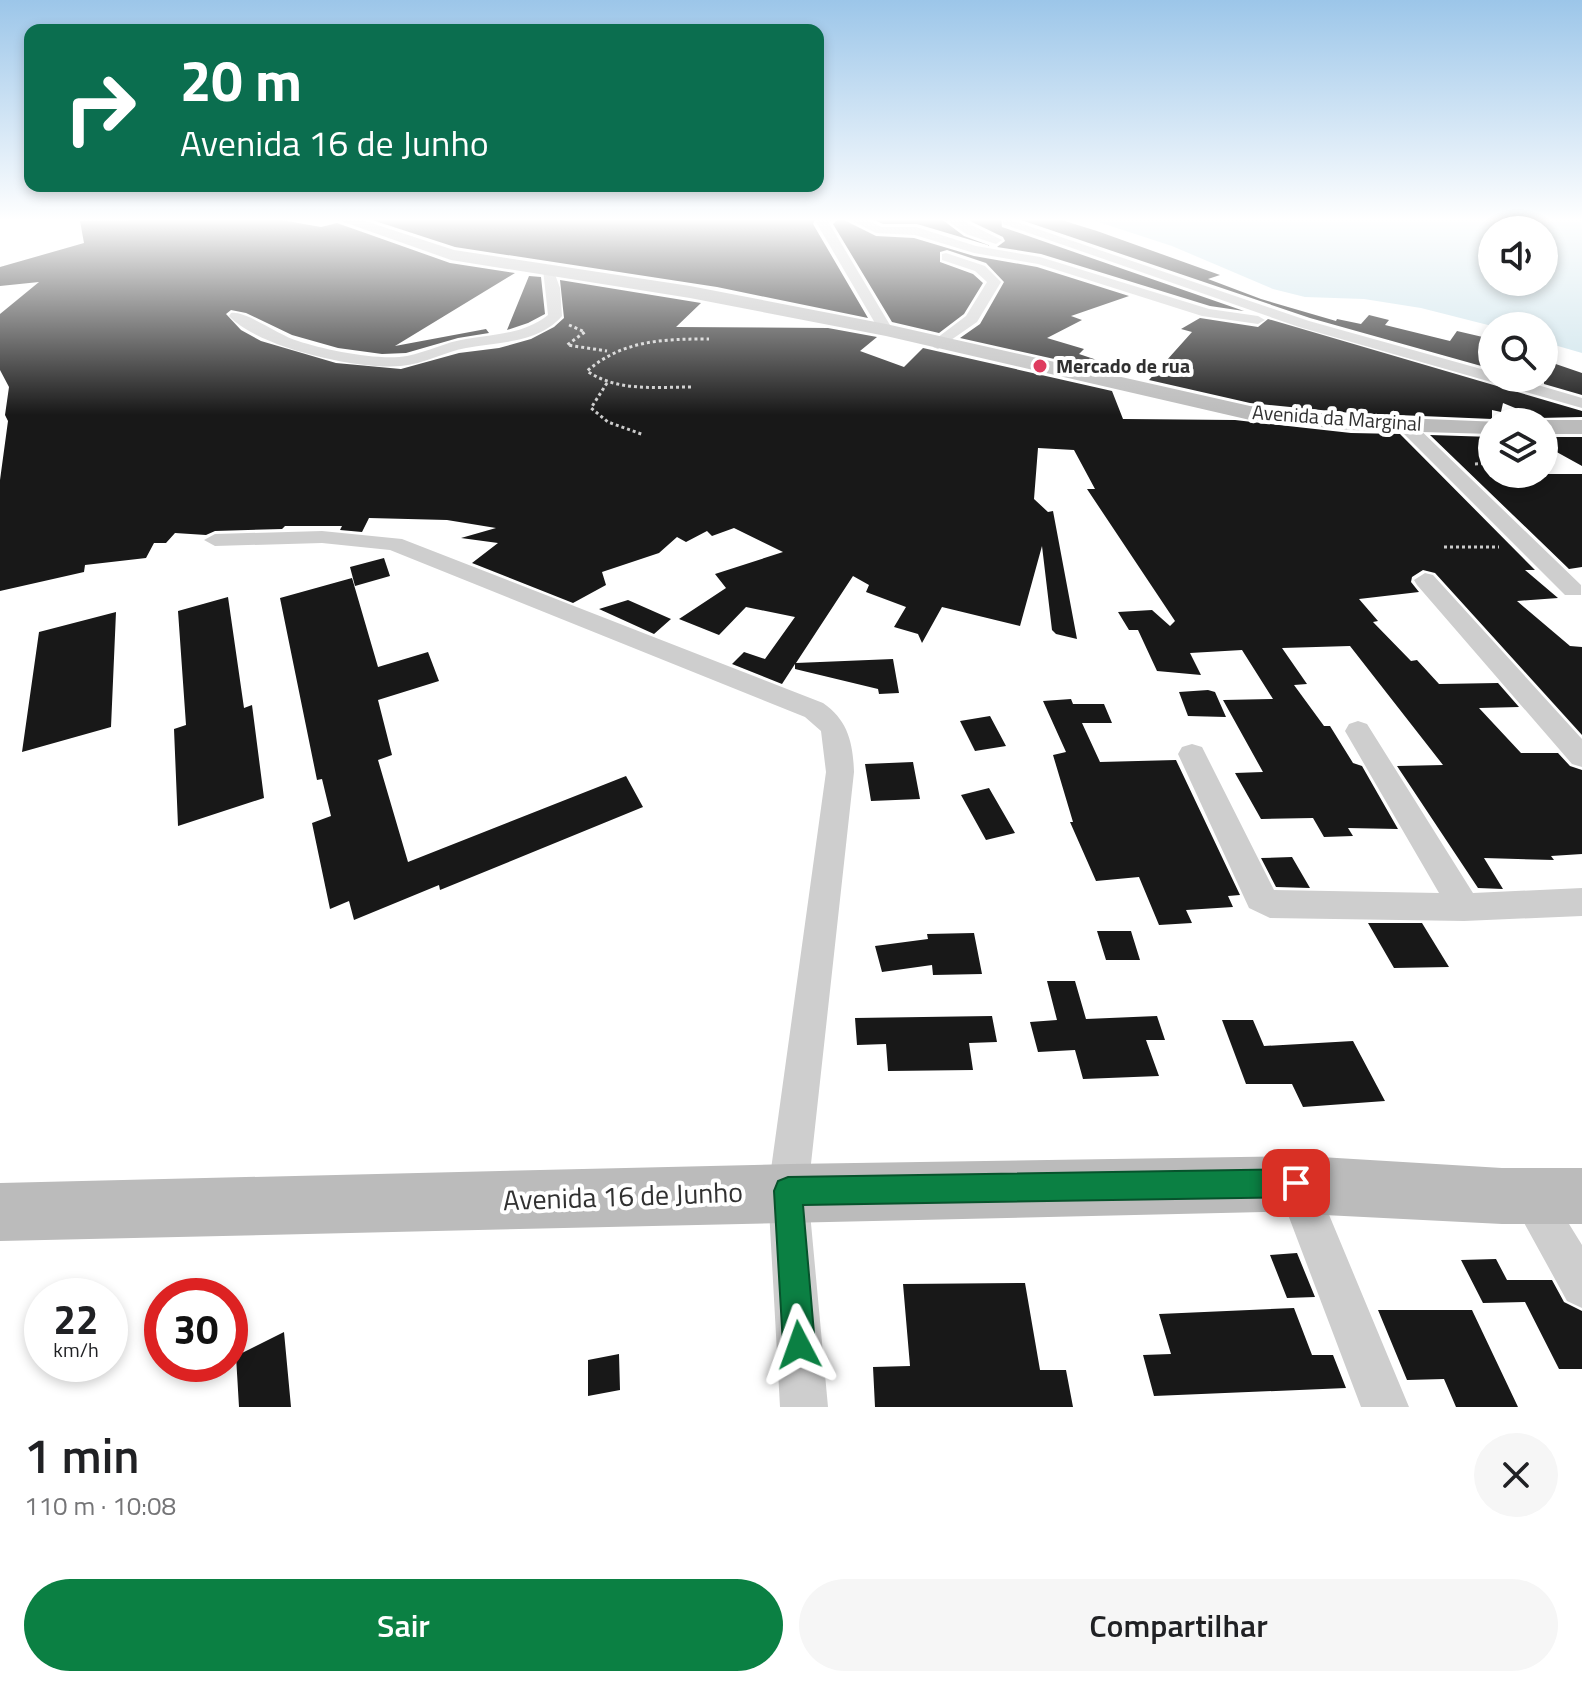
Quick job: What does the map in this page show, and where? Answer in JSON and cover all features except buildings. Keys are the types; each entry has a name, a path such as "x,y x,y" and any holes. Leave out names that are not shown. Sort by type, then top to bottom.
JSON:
{"street":[{"path":"236,316 261,333 299,349 396,361 455,345 524,334 552,319 555,309 550,284"},
{"name":"Avenida da Marginal","path":"631,284 886,330 1250,413 1351,423 1478,427"},
{"path":"859,284 886,330"},
{"path":"938,344 972,319 993,284"},
{"path":"1109,284 1207,313 1304,324"},
{"path":"1149,297 1187,284 1304,324 1478,373"},
{"path":"1545,392 1582,403"},
{"path":"1405,425 1579,591"},
{"path":"1558,427 1582,427"},
{"path":"215,540 322,537 394,544 814,710 833,725 839,741 840,772 788,1191 804,1407"},
{"path":"1425,580 1576,744"},
{"path":"1358,731 1464,907"},
{"path":"1192,754 1260,898 1270,904 1464,907 1582,902"},
{"path":"1296,1183 1385,1407"},
{"name":"Avenida 16 de Junho","path":"0,1212 788,1191 1296,1183 1556,1198"},
{"path":"1556,1198 1582,1286"}],"path":[{"path":"552,319 585,332 567,345 608,352"},
{"path":"691,387 607,383 587,371 608,352 639,342 709,339"},
{"path":"607,383 591,408 608,422 644,435"},
{"path":"1444,547 1529,546"}],"water":[{"path":"1260,284 1478,284 1478,296 1558,296 1558,284 1582,284 1582,353 1558,346 1558,312 1478,312 1478,322 1421,308 1364,299 1305,297"}],"place":[{"name":"Mercado de rua","path":"1040,366"}],"route":[{"path":"799,1345 788,1191 1296,1183"}]}
